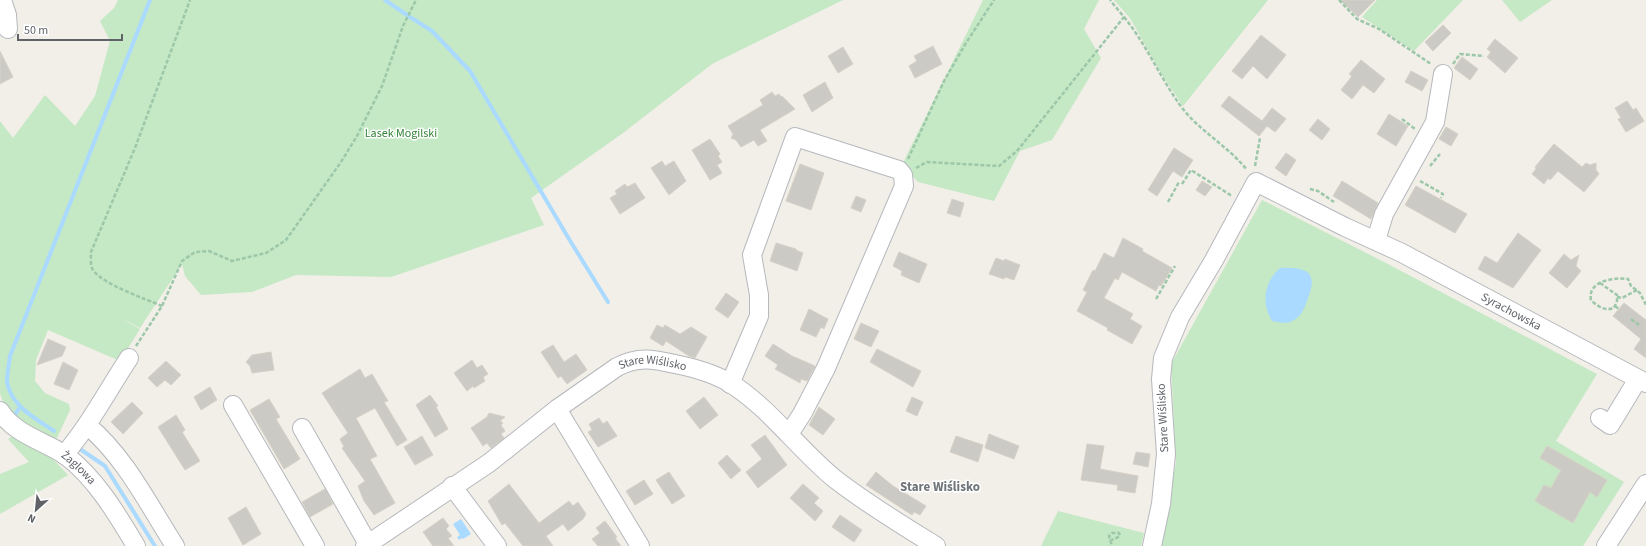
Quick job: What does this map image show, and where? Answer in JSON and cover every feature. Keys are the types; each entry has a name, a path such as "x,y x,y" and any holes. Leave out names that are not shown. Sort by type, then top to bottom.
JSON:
{"street":[{"path":"2,0 7,15 8,28"},
{"path":"1376,240 1384,214 1435,122 1439,70"},
{"path":"730,384 759,316 759,295 752,255 795,137 899,170 904,176 904,186 826,368 802,414 789,434"},
{"name":"Syrachowska","path":"1255,175 1289,200 1376,240 1493,300 1642,381"},
{"name":"Stare Wiślisko","path":"1152,546 1161,504 1166,454 1161,368 1163,358 1180,317 1214,260 1255,175"},
{"path":"64,455 81,435 129,358"},
{"name":"Stare Wiślisko","path":"367,545 495,458 557,409 617,368 635,360 661,361 700,370 730,384 755,403 835,478 892,519 936,546"},
{"path":"1600,418 1610,425 1642,381"},
{"path":"232,405 315,546"},
{"path":"557,409 640,546"},
{"name":"Żaglowa","path":"0,411 8,421 25,434 64,455 93,484 113,509 136,546"},
{"path":"87,425 100,437 132,476 175,546"},
{"path":"302,428 367,545"},
{"path":"1606,546 1646,484"},
{"path":"452,486 497,546"}],"path":[{"path":"162,306 139,297 98,276 92,269 91,252 135,148 190,0"},
{"path":"129,358 162,306 182,261 195,252 209,251 232,262 266,253 286,240 341,162 357,136 382,86 405,21 416,0"},
{"path":"904,176 910,153 944,81 966,43 994,0"},
{"path":"1110,0 1132,27 1171,93 1184,111 1245,168 1255,175 1260,138"},
{"path":"1340,0 1357,19 1379,29 1439,70 1460,54 1484,56"},
{"path":"904,176 927,162 999,166 1017,151 1124,17"},
{"path":"1426,171 1440,154"},
{"path":"1168,202 1191,170 1229,194"},
{"path":"1421,177 1419,180 1443,194 1441,198"},
{"path":"1156,299 1175,266"},
{"path":"1600,282 1614,292 1617,297 1615,306 1611,309 1602,308 1591,300 1593,290 1600,282 1609,279 1626,279 1629,281 1631,286 1638,290 1646,305"},
{"path":"1617,297 1622,298 1638,290"},
{"path":"1615,306 1619,309"},
{"path":"1631,319 1639,325"},
{"path":"1110,541 1112,546"}],"green space":[{"name":"Lasek Mogilski","path":"118,0 843,0 712,64 623,133 531,198 544,225 391,277 296,275 252,292 201,295 185,276 182,264 140,328 118,317 140,329 120,361 48,330 36,360 35,381 45,393 69,404 70,410 57,438 51,441 27,428 13,417 3,402 0,393 0,121 13,138 45,95 75,126 95,96 110,41 100,21 114,8"},
{"path":"983,0 1099,0 1084,29 1101,58 1052,140 1020,151 994,201 918,182 902,165"},
{"path":"1114,0 1268,0 1183,106 1161,73 1130,18"},
{"path":"1377,0 1463,0 1414,51 1362,17"},
{"path":"1502,0 1552,0 1520,22"},
{"path":"1262,200 1386,263 1597,374 1556,441 1624,482 1583,546 1159,546 1176,463 1171,364"},
{"path":"14,435 49,455 68,475 0,514 0,474 29,462 8,439"},
{"path":"1058,511 1144,533 1141,546 1041,546"}],"water":[{"path":"1280,268 1296,268 1308,272 1311,276 1312,282 1311,289 1302,312 1297,318 1288,323 1272,321 1266,307 1266,293 1270,280"},
{"path":"461,519 471,534 459,540 457,537 460,535 453,524"}],"building":[{"path":"1340,0 1375,0 1358,17"},
{"path":"1443,25 1451,33 1433,51 1425,42"},
{"path":"1261,35 1286,55 1267,79 1253,66 1242,79 1232,71"},
{"path":"1495,39 1518,58 1505,73 1487,57 1491,52 1487,49"},
{"path":"933,46 942,64 915,78 909,66 917,61 914,56"},
{"path":"843,47 853,64 838,73 828,56"},
{"path":"0,51 13,77 0,84"},
{"path":"1462,57 1478,69 1470,80 1454,68"},
{"path":"1361,60 1385,79 1374,93 1363,85 1352,99 1341,90 1352,76 1349,74"},
{"path":"1411,71 1428,80 1422,91 1405,82"},
{"path":"825,82 833,98 812,112 803,95"},
{"path":"772,92 775,96 779,94 781,97 782,96 795,109 760,130 767,141 758,146 754,140 741,147 736,140 731,138 733,134 728,126 763,105 760,100"},
{"path":"1229,96 1262,121 1272,108 1286,119 1275,132 1267,126 1259,136 1221,106"},
{"path":"1627,101 1633,110 1636,108 1644,121 1626,132 1618,119 1621,118 1615,108"},
{"path":"1389,114 1408,126 1396,146 1377,134"},
{"path":"1318,119 1330,129 1322,140 1309,130"},
{"path":"1446,127 1458,134 1451,146 1439,139"},
{"path":"710,139 720,154 718,156 722,162 717,165 722,173 710,180 692,150"},
{"path":"1554,144 1582,167 1586,163 1590,165 1596,163 1596,170 1599,174 1584,192 1558,171 1550,180 1548,178 1544,184 1532,174 1536,169 1535,167"},
{"path":"1174,148 1193,160 1182,177 1173,171 1157,196 1148,190"},
{"path":"1286,153 1296,160 1286,176 1275,168"},
{"path":"662,161 665,166 674,161 686,181 669,195 651,168"},
{"path":"800,164 824,173 811,210 786,201"},
{"path":"1202,181 1212,187 1205,196 1196,190"},
{"path":"1342,181 1378,203 1371,219 1333,196"},
{"path":"635,183 645,198 620,214 610,198 617,194 615,191 625,184 627,187"},
{"path":"1416,186 1467,214 1455,233 1405,205"},
{"path":"856,196 866,200 861,212 851,208"},
{"path":"952,199 964,203 960,217 947,213"},
{"path":"1518,233 1541,250 1513,288 1478,269 1485,256 1497,263"},
{"path":"1123,238 1172,268 1161,286 1159,285 1156,291 1122,272 1118,280 1115,278 1104,298 1133,314 1130,319 1142,326 1132,344 1107,330 1108,328 1077,311 1087,292 1083,290 1093,270 1095,271 1104,253 1114,258"},
{"path":"776,243 796,249 803,253 797,271 770,261"},
{"path":"899,252 927,264 919,283 901,275 902,271 893,266"},
{"path":"1564,254 1571,260 1579,255 1576,266 1581,271 1567,288 1549,273"},
{"path":"996,258 1004,261 1005,259 1020,265 1014,280 1005,277 1004,279 989,274"},
{"path":"726,293 739,302 728,318 715,309"},
{"path":"1624,303 1646,320 1646,358 1634,349 1641,339 1613,316"},
{"path":"809,309 828,319 824,329 821,327 816,337 800,330"},
{"path":"861,323 879,331 871,347 854,339"},
{"path":"657,325 663,328 665,325 680,334 691,327 707,337 695,358 689,356 666,341 663,346 650,338"},
{"path":"48,339 66,347 62,356 37,365"},
{"path":"773,344 792,356 815,366 807,381 801,379 800,383 775,369 778,365 765,356"},
{"path":"553,345 564,362 576,354 587,370 567,384 561,376 558,378 541,352"},
{"path":"877,349 921,371 913,387 870,362"},
{"path":"271,352 274,370 252,373 250,366 246,362 252,355"},
{"path":"472,360 477,368 482,365 488,374 483,377 485,381 474,388 473,386 467,391 454,373"},
{"path":"166,361 181,375 171,385 165,380 157,387 148,378"},
{"path":"63,362 78,370 69,390 54,384"},
{"path":"360,369 365,378 372,374 388,401 384,402 407,440 397,446 375,408 356,418 377,456 370,459 395,503 374,515 364,501 358,486 365,481 342,448 344,447 340,439 348,433 322,393"},
{"path":"210,387 217,400 201,410 194,397"},
{"path":"430,395 438,406 436,407 448,429 435,437 416,405"},
{"path":"704,397 718,415 700,429 686,411"},
{"path":"912,397 923,402 917,416 906,411"},
{"path":"269,399 280,417 276,419 300,459 284,469 250,410"},
{"path":"132,402 143,413 123,434 111,422"},
{"path":"819,407 835,419 823,435 809,425"},
{"path":"489,413 505,417 500,421 503,423 501,425 505,431 501,434 504,438 491,448 487,443 483,446 471,428 487,417"},
{"path":"176,415 185,430 182,432 200,461 185,470 158,427"},
{"path":"599,418 603,424 607,421 617,436 598,447 588,432 592,430 589,424"},
{"path":"989,434 1019,446 1014,459 985,448"},
{"path":"765,435 787,465 758,488 746,472 762,459 751,445"},
{"path":"422,436 433,455 415,465 404,447"},
{"path":"956,436 983,445 978,462 950,452"},
{"path":"1087,444 1104,446 1100,469 1138,476 1135,493 1117,490 1118,485 1081,480"},
{"path":"1547,446 1607,480 1597,497 1590,492 1573,523 1535,501 1544,485 1551,488 1561,470 1540,458"},
{"path":"1136,452 1150,454 1148,467 1133,464"},
{"path":"727,455 741,470 731,479 718,463"},
{"path":"669,472 685,496 672,504 656,480"},
{"path":"876,472 893,486 926,506 920,515 914,512 912,515 866,485"},
{"path":"644,480 653,494 635,505 626,491"},
{"path":"509,484 539,523 569,501 573,506 578,502 586,514 583,519 568,531 563,524 546,536 553,546 523,546 505,523 502,525 488,501"},
{"path":"803,484 819,498 814,503 823,511 815,521 790,498"},
{"path":"325,489 333,504 310,517 302,502"},
{"path":"246,507 261,534 243,545 228,518"},
{"path":"840,515 862,530 854,542 832,527"},
{"path":"443,518 449,526 446,529 452,536 448,538 454,546 433,546 423,532"},
{"path":"605,521 617,537 615,538 621,546 598,546 592,539 600,533 596,528"}],"waterway":[{"path":"54,431 25,411 13,398 7,382 10,356 150,0"},
{"path":"385,0 407,15"},
{"path":"410,17 432,31 470,71 608,302"},
{"path":"14,416 20,407"},
{"path":"80,449 105,466 155,546"}],"district":[{"name":"Stare Wiślisko","path":"940,487"}]}
